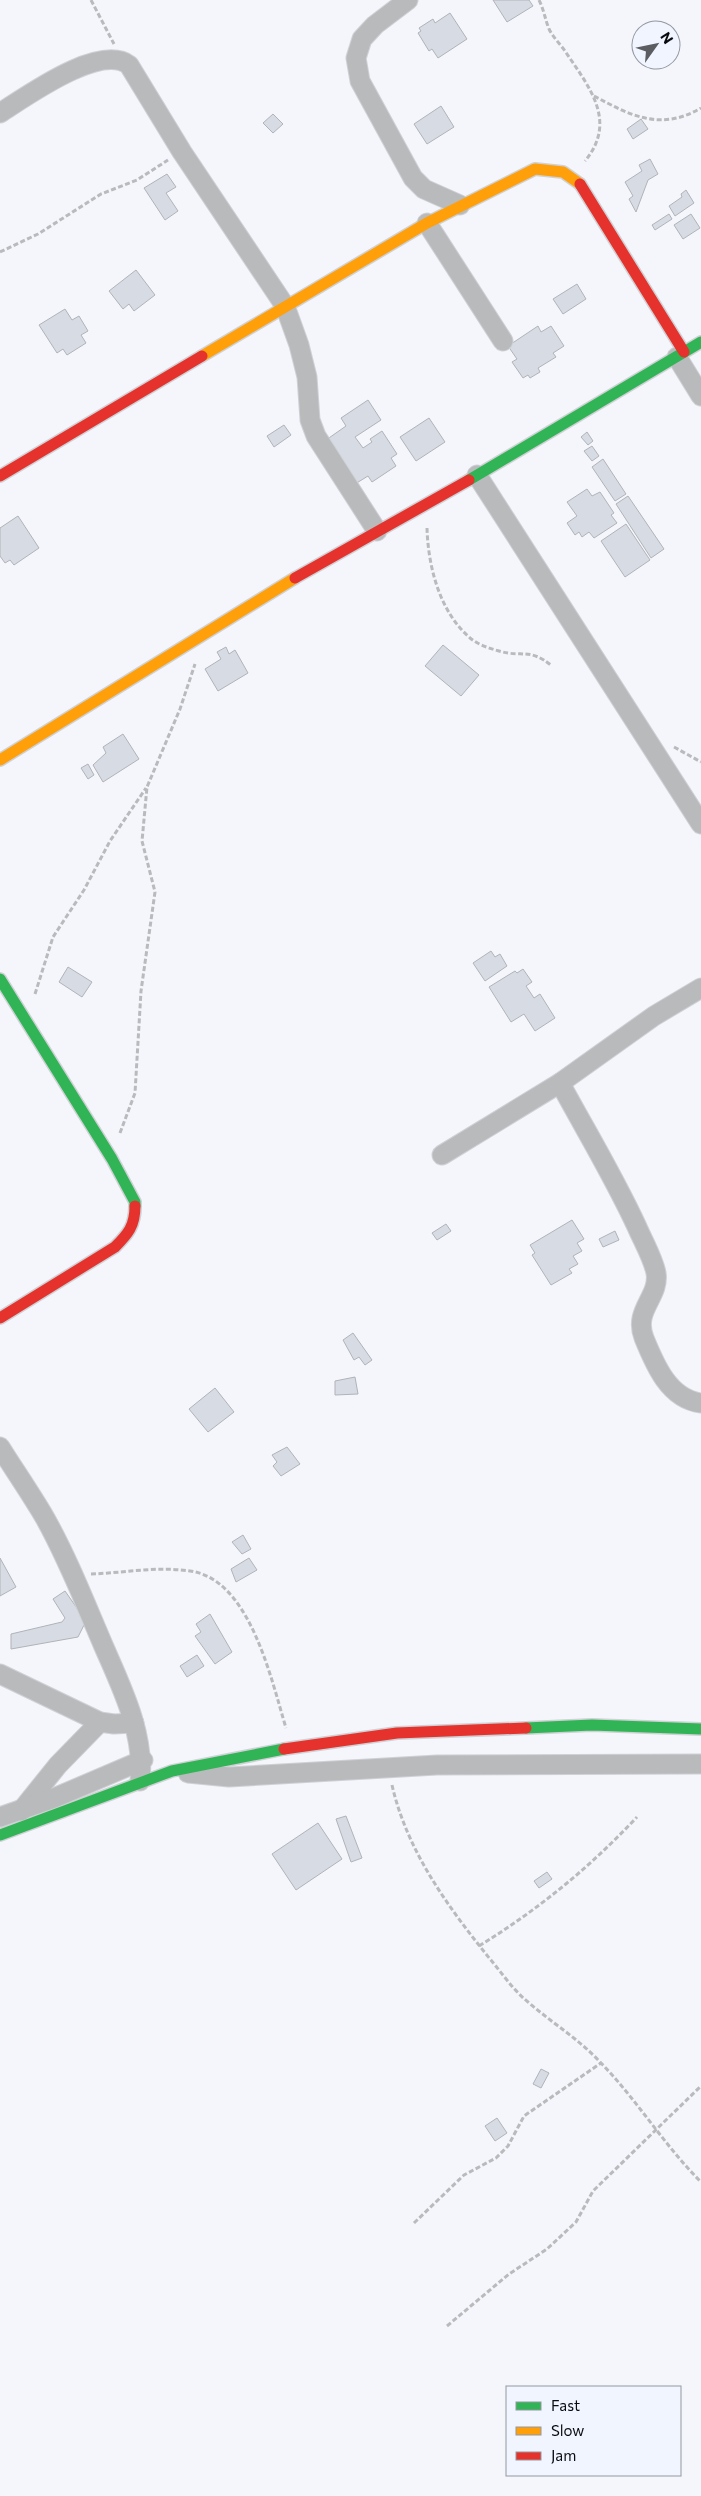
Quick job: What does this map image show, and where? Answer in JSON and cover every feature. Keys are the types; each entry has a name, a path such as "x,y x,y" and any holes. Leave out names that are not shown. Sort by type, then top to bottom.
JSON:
{"street":[{"path":"408,0 375,25 362,39 356,58 360,81 413,178 424,189 460,205"},
{"path":"0,113 83,66 110,58 123,60 136,74 182,152 285,306 299,345 307,377 310,420 316,436 376,531"},
{"path":"0,476 427,223 535,169 554,168 572,176 585,189 680,354 701,396"},
{"path":"427,223 503,341"},
{"path":"0,760 219,623 376,531 427,505 701,342"},
{"path":"477,475 701,824"},
{"path":"0,979 112,1159 135,1202 135,1220 130,1232 115,1247 0,1318"},
{"path":"442,1155 560,1082 654,1016 701,988"},
{"path":"560,1082 621,1193 656,1274 654,1293 642,1312 643,1335 649,1350 670,1387 688,1401 701,1402"},
{"path":"0,1447 45,1518 72,1574 134,1723 143,1760 140,1781"},
{"path":"0,1674 100,1722 114,1724 134,1723"},
{"path":"4,1827 22,1810 58,1765 100,1722"},
{"path":"4,1827 172,1771 292,1748 397,1733 592,1725 701,1729"},
{"path":"22,1810 143,1760"},
{"path":"172,1771 229,1777 391,1767 542,1764 701,1764"}],"path":[{"path":"91,0 123,60"},
{"path":"539,0 545,10 549,29 593,96 600,114 601,134 588,157 572,176"},
{"path":"593,96 632,116 664,120 701,108"},
{"path":"0,252 38,234 100,194 137,180 182,152"},
{"path":"427,505 428,546 438,590 450,614 468,636 480,645 502,652 540,656 552,666"},
{"path":"28,1022 53,937 84,890 110,840 146,787 180,709 196,662"},
{"path":"112,1159 135,1093 140,991 155,892 142,841 146,787"},
{"path":"72,1574 155,1569 191,1571 215,1579 230,1593 261,1647 292,1748"},
{"path":"391,1767 392,1786 410,1841 440,1892 479,1946 526,2001 564,2030 601,2063 656,2131 701,2182"},
{"path":"479,1946 520,1921 565,1887 602,1853 636,1817"},
{"path":"414,2223 464,2175 496,2158 508,2146 524,2116 601,2063"},
{"path":"447,2326 509,2274 547,2249 576,2222 594,2191 701,2086"}],"building":[{"path":"493,0 529,0 533,6 507,22"},
{"path":"450,13 467,39 438,58 432,49 429,51 418,33 421,31 419,28 433,19 435,23"},
{"path":"441,106 454,127 427,144 414,124"},
{"path":"273,114 283,124 273,133 263,123"},
{"path":"641,119 648,129 633,139 627,129"},
{"path":"650,159 658,174 648,180 636,212 629,199 633,196 625,182 642,171 639,165"},
{"path":"167,174 176,187 166,193 178,211 165,220 144,188"},
{"path":"686,190 694,203 675,216 669,206 682,197 681,194"},
{"path":"669,214 672,219 655,230 652,225"},
{"path":"691,214 700,228 683,239 674,225"},
{"path":"136,270 155,295 134,311 129,304 123,309 109,291"},
{"path":"577,284 586,299 563,314 553,299"},
{"path":"65,309 72,320 79,316 88,331 81,335 86,343 67,355 63,349 57,353 39,325"},
{"path":"538,326 541,332 551,326 564,346 553,353 556,357 538,368 540,372 530,378 528,375 523,378 512,362 517,359 508,346"},
{"path":"368,400 381,420 355,437 363,448 372,442 370,439 382,431 397,454 391,458 396,466 372,482 368,476 355,484 326,440 346,426 341,418"},
{"path":"429,418 445,442 416,461 400,437"},
{"path":"284,425 291,435 274,447 267,436"},
{"path":"587,432 593,441 588,445 581,437"},
{"path":"592,446 599,456 592,461 584,451"},
{"path":"603,459 626,494 615,501 592,467"},
{"path":"587,489 592,496 600,492 614,513 611,515 617,523 594,538 589,532 582,537 579,532 575,535 567,523 577,516 567,502"},
{"path":"628,496 664,549 651,558 616,504"},
{"path":"18,516 39,548 14,565 10,560 5,563 0,556 0,528"},
{"path":"626,524 650,560 625,577 601,541"},
{"path":"443,645 479,675 461,696 425,666"},
{"path":"226,647 229,654 235,650 248,673 218,691 205,669 221,659 217,652"},
{"path":"123,734 139,759 103,782 93,765 106,753 103,747"},
{"path":"88,764 94,775 88,779 81,768"},
{"path":"491,951 495,957 500,954 507,966 485,981 473,963"},
{"path":"68,967 92,982 82,997 59,982"},
{"path":"523,969 532,982 526,986 534,998 540,994 555,1018 535,1031 524,1014 511,1022 489,987 515,971 517,973"},
{"path":"572,1220 584,1239 577,1243 582,1251 573,1256 578,1264 569,1269 572,1273 551,1285 532,1255 535,1253 530,1245"},
{"path":"446,1224 451,1231 437,1240 432,1233"},
{"path":"615,1231 619,1240 603,1247 599,1239"},
{"path":"353,1333 372,1360 365,1365 359,1357 354,1360 343,1340"},
{"path":"355,1377 358,1394 335,1395 335,1381"},
{"path":"215,1388 234,1412 208,1432 189,1409"},
{"path":"287,1447 300,1464 281,1476 273,1466 277,1462 272,1455"},
{"path":"243,1535 251,1549 242,1554 232,1542"},
{"path":"0,1558 16,1587 0,1596"},
{"path":"249,1558 257,1570 236,1582 231,1569"},
{"path":"65,1591 86,1621 78,1637 11,1649 11,1634 62,1622 65,1618 53,1599"},
{"path":"210,1614 232,1652 215,1664 195,1636 201,1632 196,1624"},
{"path":"197,1655 204,1666 187,1677 180,1666"},
{"path":"346,1816 362,1858 351,1862 336,1819"},
{"path":"318,1823 342,1859 296,1890 272,1854"},
{"path":"547,1872 552,1879 539,1888 534,1881"},
{"path":"541,2069 549,2073 541,2088 533,2084"},
{"path":"497,2118 507,2133 495,2141 485,2126"}],"traffic: fast":[{"path":"469,480 701,342"},
{"path":"0,979 112,1159 135,1202 135,1206"},
{"path":"526,1728 592,1725 701,1729"},
{"path":"0,1835 172,1771 284,1749"}],"traffic: slow":[{"path":"202,356 427,223 535,169 563,172 580,184"},
{"path":"0,760 295,578"}],"traffic: jam":[{"path":"580,184 684,352"},
{"path":"0,476 202,356"},
{"path":"295,578 469,480"},
{"path":"0,1318 115,1247 130,1229 134,1219 135,1206"},
{"path":"284,1749 397,1733 526,1728"}]}
